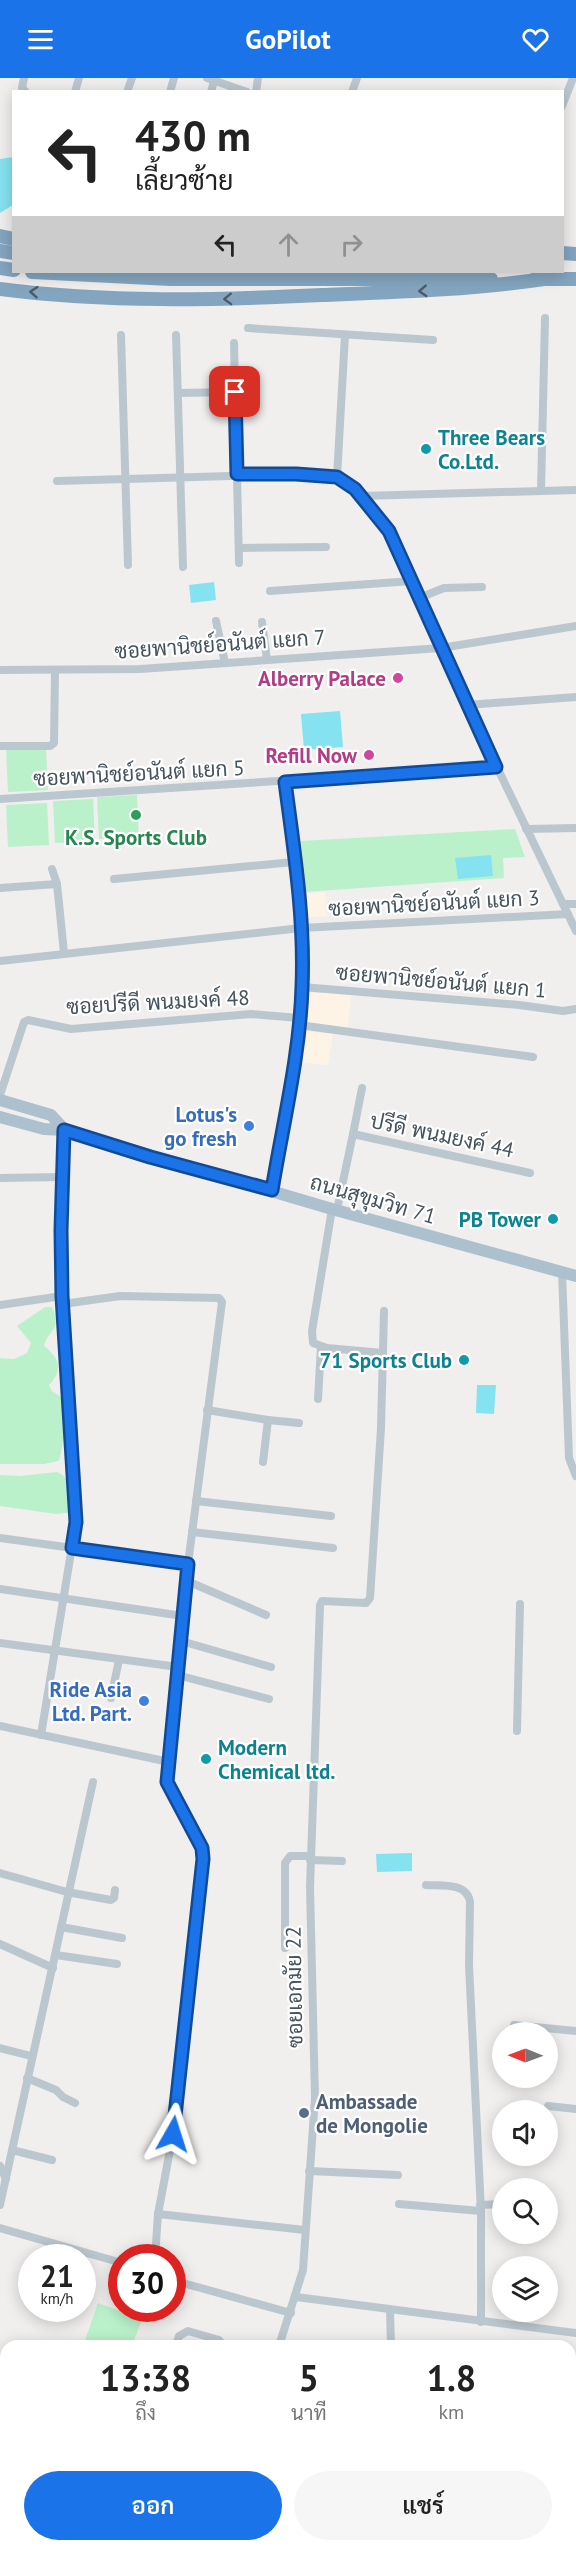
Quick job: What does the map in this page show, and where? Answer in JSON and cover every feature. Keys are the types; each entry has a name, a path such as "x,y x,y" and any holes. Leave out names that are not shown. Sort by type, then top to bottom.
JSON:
{"highway":[{"path":"45,273 170,279 576,279"},
{"path":"0,289 132,299 224,299 480,288 544,279"}],"main road":[{"path":"0,1100 51,1115 60,1129 46,1137 0,1125"},
{"name":"ถนนสุขุมวิท 71","path":"0,1106 44,1129 60,1129 150,1157 576,1276"},
{"name":"ถนนสุขุมวิท 71","path":"0,1118 30,1120"}],"street":[{"path":"564,101 573,78"},
{"path":"211,79 241,90"},
{"path":"541,491 545,318"},
{"path":"248,328 433,340"},
{"path":"121,334 128,565"},
{"path":"176,335 183,567"},
{"path":"337,477 345,335"},
{"path":"234,343 239,563"},
{"path":"178,393 235,392"},
{"path":"57,481 296,474 337,477 355,489 389,531 467,705 576,931"},
{"path":"362,496 576,489"},
{"path":"239,548 326,547"},
{"path":"270,591 412,581"},
{"path":"419,598 444,588 482,587"},
{"path":"216,621 225,663"},
{"path":"262,622 267,660"},
{"name":"ซอยพานิชย์อนันต์ แยก 7","path":"0,670 140,669 441,648 576,626"},
{"path":"0,746 50,746 54,743 55,671"},
{"path":"467,705 576,697"},
{"name":"ซอยพานิชย์อนันต์ แยก 5","path":"0,799 496,767"},
{"path":"272,1190 299,1022 302,987 301,928 285,782"},
{"path":"526,829 576,828"},
{"path":"114,879 294,862"},
{"path":"52,869 57,884 64,953"},
{"path":"0,888 57,884"},
{"path":"563,904 576,904"},
{"name":"ซอยพานิชย์อนันต์ แยก 3","path":"0,961 301,928 568,914"},
{"name":"ซอยพานิชย์อนันต์ แยก 1","path":"302,987 519,1005 563,1011 576,1009"},
{"name":"ซอยปรีดี พนมยงค์ 48","path":"0,1095 24,1022 28,1020 70,1029 251,1014 299,1022"},
{"path":"299,1022 533,1057"},
{"path":"352,1134 362,1088"},
{"path":"41,1735 76,1522 63,1300 60,1129"},
{"name":"ปรีดี พนมยงค์ 44","path":"321,1347 313,1344 312,1331 334,1209 352,1134 530,1173"},
{"path":"0,1178 62,1177"},
{"path":"562,1272 569,1458 576,1476"},
{"path":"0,1305 166,1295 220,1298 222,1302 188,1564 169,1762 169,1788 202,1848 203,1859 173,2134 158,2214 156,2244"},
{"path":"318,1398 321,1347 383,1353 384,1311"},
{"name":"ซอยเอกมัย 22","path":"281,2340 296,2297 306,2253 305,2230 315,2098 310,1858 320,1605 322,1601 366,1603 370,1598 381,1428 383,1353"},
{"path":"207,1410 299,1423"},
{"path":"263,1462 268,1420"},
{"path":"196,1501 331,1516"},
{"path":"192,1532 333,1548"},
{"path":"0,1538 188,1564"},
{"path":"187,1581 266,1615"},
{"path":"0,1589 183,1616"},
{"path":"517,1731 520,1604"},
{"path":"181,1641 271,1667"},
{"path":"0,1643 178,1671 269,1699"},
{"path":"111,1698 118,1660"},
{"path":"0,1726 169,1762"},
{"path":"0,2205 93,1782"},
{"path":"285,1948 285,1863 290,1856 342,1861"},
{"path":"0,1873 67,1892 111,1900 114,1898 115,1890"},
{"path":"426,1885 463,1888 469,1897 469,1965 480,2208 481,2322"},
{"path":"61,1927 123,1938"},
{"path":"0,1944 53,1968"},
{"path":"56,1954 117,1965"},
{"path":"558,2029 576,2031"},
{"path":"0,2048 31,2056"},
{"path":"27,2078 56,2090 63,2097 75,2103"},
{"path":"558,2107 576,2109"},
{"path":"12,2150 52,2160"},
{"path":"0,2166 6,2179"},
{"path":"309,2171 398,2175"},
{"path":"399,2204 480,2208 492,2206"},
{"path":"158,2214 305,2230"},
{"path":"0,2228 108,2259"},
{"path":"186,2284 291,2313"},
{"path":"296,2297 481,2322 576,2332"},
{"path":"390,2310 390,2340"},
{"path":"179,2340 183,2332 219,2340"}],"shaded area":[{"path":"325,892 327,916 304,918 303,894"},
{"path":"307,992 351,995 348,1028 303,1023"},
{"path":"302,1031 333,1034 328,1065 298,1062"}],"green space":[{"path":"46,748 48,790 8,792 6,750"},
{"path":"137,795 139,838 99,839 97,797"},
{"path":"93,799 95,841 55,843 53,801"},
{"path":"47,803 49,845 8,847 6,805"},
{"path":"515,829 525,857 503,858 504,878 304,892 301,841"},
{"path":"45,1307 52,1307 56,1321 44,1346 58,1364 57,1374 49,1385 62,1400 65,1429 60,1458 58,1461 44,1464 0,1464 0,1358 14,1359 27,1353 31,1343 17,1326"},
{"path":"57,1472 68,1483 74,1512 56,1514 0,1506 0,1475 20,1476"},
{"path":"98,2303 108,2307 108,2322 141,2322 134,2340 85,2340 91,2322 96,2322"}],"water":[{"path":"12,157 12,206 0,213 0,159"},
{"path":"214,582 216,600 191,603 189,585"},
{"path":"340,711 343,747 304,750 301,714"},
{"path":"491,855 493,876 458,879 455,858"},
{"path":"477,1385 496,1385 494,1414 476,1413"},
{"path":"412,1853 412,1871 377,1872 376,1854"}],"place":[{"name":"Three Bears Co.Ltd.","path":"426,449"},
{"name":"Alberry Palace","path":"398,678"},
{"name":"Refill Now","path":"369,755"},
{"name":"K.S. Sports Club","path":"136,815"},
{"name":"Lotus's go fresh","path":"249,1126"},
{"name":"PB Tower","path":"553,1219"},
{"name":"71 Sports Club","path":"464,1360"},
{"name":"Ride Asia Ltd. Part.","path":"144,1701"},
{"name":"Modern Chemical ltd.","path":"206,1759"},
{"name":"Ambassade de Mongolie","path":"304,2113"}],"route":[{"path":"173,2134 203,1859 202,1848 167,1782 188,1564 72,1548 76,1522 62,1296 64,1130 150,1157 272,1190 296,1047 302,987 301,928 285,782 496,767 389,531 378,515 355,489 337,477 237,474 235,392"}]}
